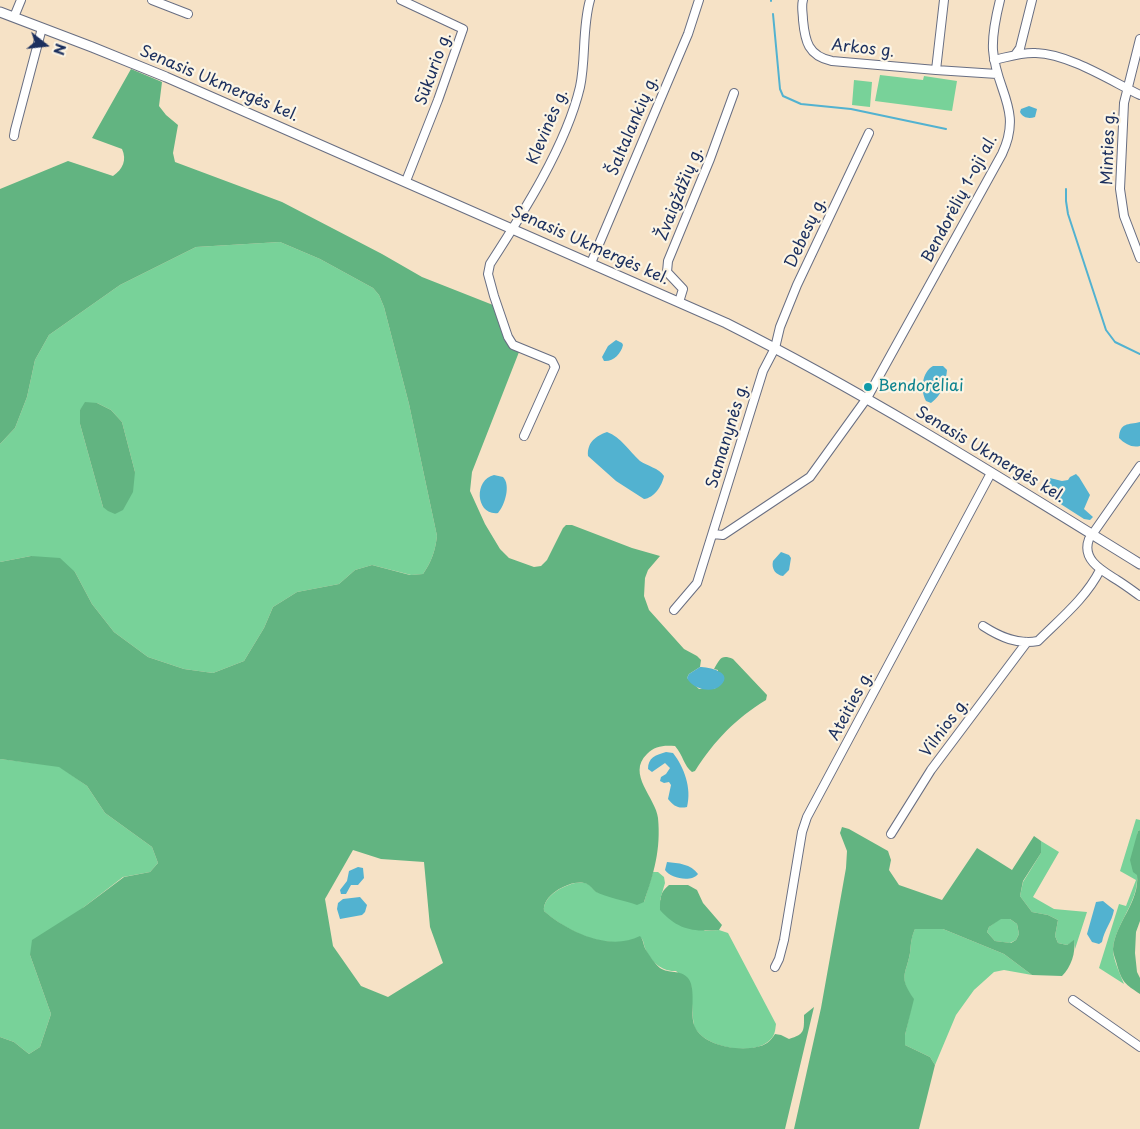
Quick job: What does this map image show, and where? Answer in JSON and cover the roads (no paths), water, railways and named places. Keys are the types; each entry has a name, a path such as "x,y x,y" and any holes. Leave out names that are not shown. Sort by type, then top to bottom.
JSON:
{"main road":[{"name":"Senasis Ukmergės kel.","path":"0,12 158,73 591,262 775,348 867,398 1140,564"}],"street":[{"path":"14,17 21,0"},
{"path":"152,0 188,14"},
{"name":"Sūkurio g.","path":"401,0 463,29 438,100 406,181"},
{"name":"Klevinės g.","path":"524,436 555,367 552,361 513,345 508,337 494,296 488,274 489,267 554,155 575,106 580,86 590,0"},
{"name":"Šaltalankių g.","path":"591,262 688,34 700,0"},
{"name":"Arkos g.","path":"803,0 805,36 811,50 821,58 832,61 997,74"},
{"path":"936,70 944,0"},
{"name":"Bendorėlių 1-oji al.","path":"867,398 1007,144 1010,134 1011,116 994,60 994,34 1000,0"},
{"path":"1015,55 1020,48 1032,0"},
{"path":"14,136 42,28"},
{"name":"Minties g.","path":"1140,39 1126,88 1124,102 1120,189 1124,216 1140,258"},
{"path":"994,60 1036,53 1054,56 1072,61 1140,95"},
{"name":"Žvaigždžių g.","path":"679,302 683,289 667,272 668,261 710,159 734,92"},
{"name":"Debesų g.","path":"775,348 780,327 797,285 870,133"},
{"name":"Samanynės g.","path":"674,610 697,583 763,371 775,348"},
{"path":"713,534 723,536 810,477 867,398"},
{"path":"1140,466 1088,539 1087,549 1090,558 1100,570 1140,596"},
{"name":"Ateities g.","path":"775,966 784,940 802,832 807,817 991,473"},
{"name":"Vilnios g.","path":"891,834 931,770 1027,642 1038,641 1094,583 1100,570"},
{"path":"983,626 1018,642 1027,642"},
{"path":"1073,1000 1140,1047"}],"water":[{"path":"1029,106 1037,109 1035,117 1026,118 1020,112 1021,109"},
{"path":"616,340 623,345 620,351 613,359 604,361 602,357 608,346"},
{"path":"933,366 943,366 947,370 943,388 931,403 926,401 924,397 923,382 926,372"},
{"path":"1140,422 1140,446 1129,445 1119,438 1121,429 1125,425"},
{"path":"607,432 621,441 640,461 662,473 664,476 661,484 654,494 644,499 616,481 588,456 589,447 593,440"},
{"path":"1076,474 1090,495 1084,509 1093,517 1090,520 1084,519 1045,494 1050,478 1062,481 1068,480"},
{"path":"494,475 503,477 507,485 505,500 498,513 485,509 480,497 483,483 487,478"},
{"path":"781,552 789,555 791,558 789,570 783,576 776,573 773,569 773,561"},
{"path":"700,667 718,671 722,674 724,680 721,685 712,690 707,690 689,682 687,678 689,674"},
{"path":"666,752 673,753 684,771 688,785 687,807 681,808 676,806 668,799 671,785 669,782 664,783 660,781 661,777 670,768 665,763 652,772 648,769 649,762 653,758"},
{"path":"667,862 688,866 698,874 695,877 686,879 676,877 665,870"},
{"path":"358,867 363,868 364,878 358,885 351,885 346,894 341,894 340,890 347,881 349,871"},
{"path":"360,897 367,905 365,912 362,915 340,919 337,909 338,903 343,899"},
{"path":"1103,901 1114,910 1102,942 1099,944 1092,942 1087,934 1096,902"}],"waterway":[{"path":"773,14 780,89 783,96 801,104 851,109 946,129"},
{"path":"1066,189 1068,214 1106,330 1115,342 1140,354"}],"place":[{"name":"Bendorėliai","path":"868,387"}]}
